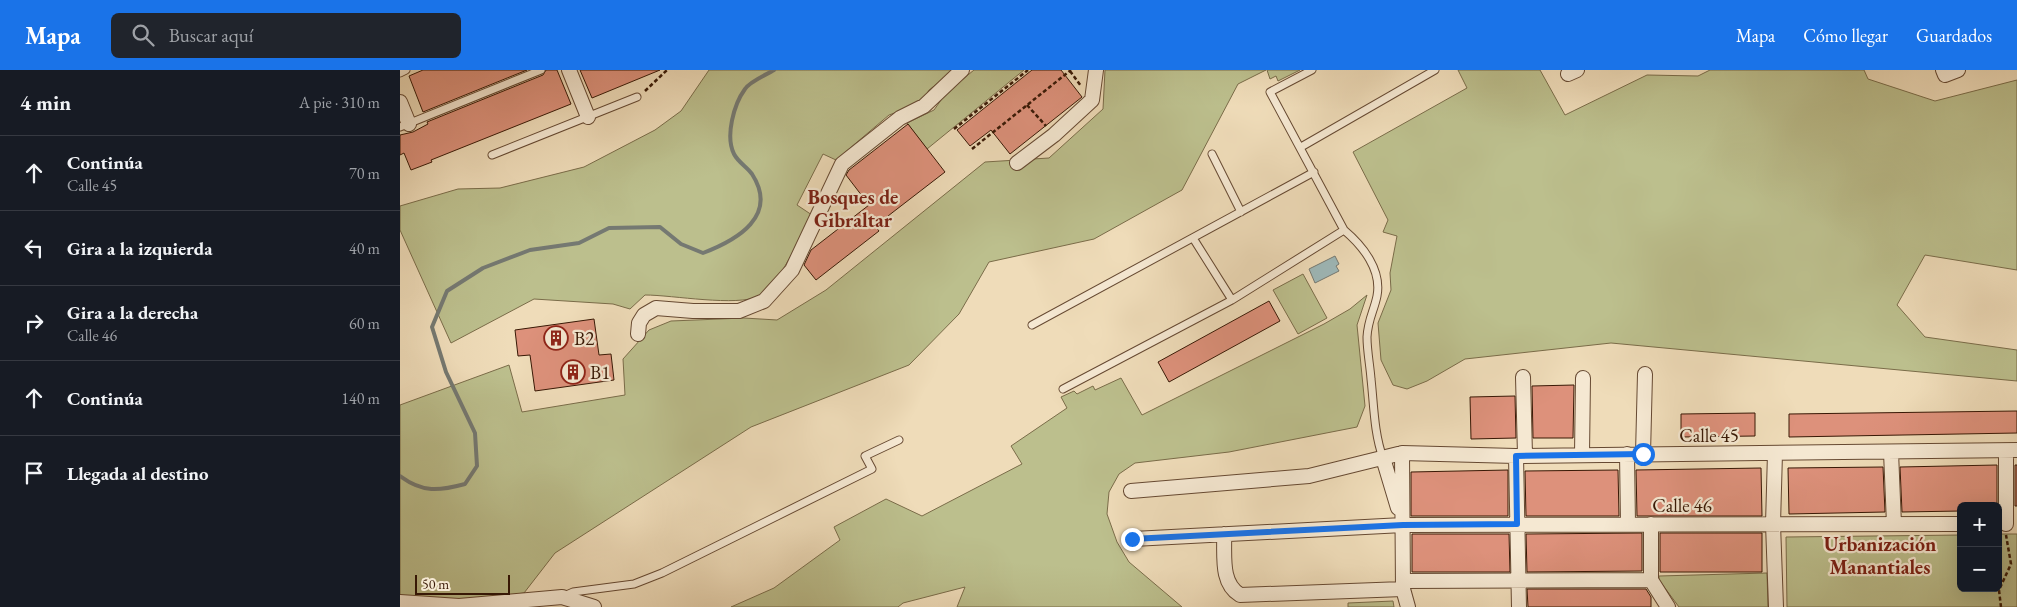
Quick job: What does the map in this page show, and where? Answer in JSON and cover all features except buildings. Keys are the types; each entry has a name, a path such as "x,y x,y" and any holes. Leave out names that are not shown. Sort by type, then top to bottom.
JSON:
{"street":[{"path":"569,70 588,117"},
{"path":"638,334 639,323 644,315 656,308 693,312 739,311 764,300 792,270 842,164 900,118 924,106 962,70"},
{"path":"1018,163 1054,135 1092,100 1096,70"},
{"path":"1944,70 1945,75 1958,70"},
{"path":"400,102 404,125"},
{"path":"1643,454 1645,374"},
{"path":"1519,607 1517,524 1523,377"},
{"path":"1582,454 1583,378"},
{"path":"2007,524 2011,451"},
{"name":"Calle 45","path":"1131,491 1309,476 1402,452 1520,456 2011,451"},
{"path":"1402,452 1403,585 1408,607"},
{"path":"1891,452 1894,524"},
{"path":"1775,453 1773,524 1776,607"},
{"path":"1627,454 1628,524"},
{"path":"1383,458 1403,525"},
{"path":"1651,524 1651,580 1668,607"},
{"name":"Calle 46","path":"1132,539 1403,525 1957,524"},
{"path":"1224,534 1226,577 1232,590 1240,595 1403,585 1519,581 1651,580"},
{"path":"407,604 459,606 562,597 594,607"}],"lane":[{"path":"400,72 406,70"},
{"path":"404,125 541,70"},
{"path":"1312,70 1270,92 1344,230 1359,243 1371,262 1376,279 1377,296 1370,312 1368,351 1377,443 1383,458"},
{"path":"1301,147 1435,70"},
{"path":"492,155 637,97"},
{"path":"1212,154 1242,212"},
{"path":"1032,326 1314,172"},
{"path":"1063,389 1232,300 1344,230"},
{"path":"1193,238 1232,300"},
{"path":"562,597 573,592 634,584 662,573 872,469 865,456 899,440"}],"path":[{"path":"637,97 664,76 667,70"},
{"path":"954,129 1028,70"},
{"path":"972,149 1071,70"},
{"path":"1027,105 1054,135"},
{"path":"2002,607 1999,590 2011,564 2007,524"}],"green space":[{"path":"709,70 955,70 929,90 922,103 889,115 836,160 823,154 797,205 812,215 782,272 767,291 760,296 749,299 720,301 645,295 630,309 613,304 534,299 451,343 400,230 400,206 458,189 500,188 584,167 655,130 681,111"},
{"path":"974,70 1024,70 927,149 907,123 934,110 946,93"},
{"path":"1105,70 1266,70 1238,84 1182,190 1094,239 989,262 959,314 909,365 751,427 555,553 524,593 473,600 400,600 400,405 509,365 522,412 625,395 623,359 649,330 671,321 744,318 777,320 826,290 985,162 1049,158 1103,109"},
{"path":"1267,70 1300,70 1278,81 1276,76 1270,79"},
{"path":"1458,70 1540,70 1565,115 1647,75 1698,76 1710,70 1864,70 1868,79 1935,101 2017,80 2017,270 1925,255 1897,305 1925,337 2017,350 2017,381 1611,343 1465,359 1427,381 1407,389 1393,385 1381,360 1378,323 1391,290 1390,273 1397,236 1383,232 1388,220 1353,152 1467,88"},
{"path":"1303,274 1327,318 1298,334 1273,290"},
{"path":"1367,295 1357,325 1365,406 1357,427 1229,452 1135,463 1119,474 1109,492 1107,514 1117,542 1129,562 1182,607 957,607 965,587 903,603 898,607 731,607 774,588 840,540 834,527 886,499 922,516 1022,464 1011,446 1067,408 1061,397 1074,391 1077,394 1093,386 1095,390 1121,378 1142,415 1324,324 1350,309"},
{"path":"2002,534 2017,534 2017,607 1787,607 1786,537 1957,535 1957,592 2002,592"},
{"path":"1767,573 1768,607 1679,607 1659,580 1659,576"},
{"path":"1393,601 1394,607 1348,607 1348,603"}],"water":[{"path":"1335,256 1339,264 1336,266 1339,271 1315,283 1309,269"}],"waterway":[{"path":"400,476 408,482 424,488 447,488 465,484 477,466 475,433 446,372 432,327 447,291 483,268 530,250 579,243 609,228 660,227 681,244 703,253 716,248 741,233 757,214 761,202 759,189 752,174 736,157 731,147 732,120 737,103 747,86 774,70"}],"place":[{"name":"B2","path":"556,338"},
{"name":"B1","path":"573,372"}],"district":[{"name":"Bosques de Gibraltar","path":"853,208"},
{"name":"Urbanización Manantiales","path":"1880,556"}],"route":[{"path":"1132,539 1403,525 1517,524 1516,456 1643,454"}]}
